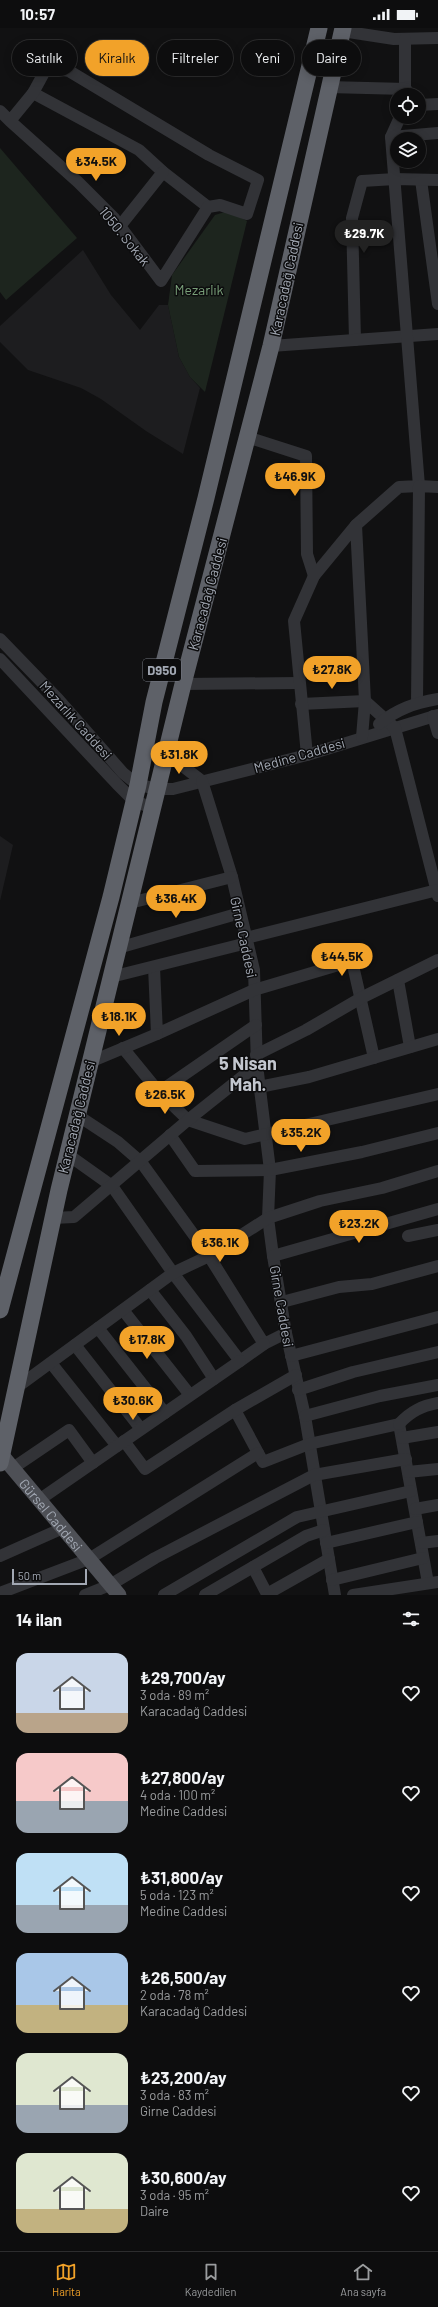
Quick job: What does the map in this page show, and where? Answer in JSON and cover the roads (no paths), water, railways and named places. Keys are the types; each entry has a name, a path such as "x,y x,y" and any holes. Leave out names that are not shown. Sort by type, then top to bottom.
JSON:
{"highway":[{"name":"Karacadağ Caddesi","path":"0,1310 111,897 136,793 160,679 208,491 319,28"},
{"name":"Karacadağ Caddesi","path":"4,1460 16,1388 67,1154 159,789 183,684 271,346 342,29"}],"main road":[{"name":"Gürsel Caddesi","path":"4,1460 26,1483 114,1590"}],"street":[{"path":"342,29 405,39 438,38"},
{"path":"405,39 405,88"},
{"path":"10,121 33,93 45,71 54,68 69,71 209,155 258,180 247,214 220,205 208,207 162,172 138,150 33,93"},
{"path":"328,87 390,91"},
{"path":"426,105 438,104"},
{"name":"1050. Sokak","path":"0,111 78,182 120,226 161,281 208,207"},
{"path":"426,134 438,133"},
{"path":"394,168 419,486 418,703"},
{"path":"120,226 162,172"},
{"path":"355,340 352,218 362,181 395,179 438,180"},
{"path":"421,180 438,304"},
{"path":"271,346 438,334"},
{"path":"247,438 306,456 307,554 314,576"},
{"path":"307,754 294,621 314,576 356,525 399,487 438,487"},
{"path":"356,525 365,701 362,736"},
{"name":"Mezarlık Caddesi","path":"0,639 58,699 123,773 136,793"},
{"name":"Mezarlık Caddesi","path":"0,658 153,808"},
{"path":"183,684 299,683"},
{"path":"362,736 399,710 418,703 438,699"},
{"path":"111,977 154,967 437,888 395,728 384,720 365,701 301,704"},
{"path":"436,716 438,732"},
{"name":"Medine Caddesi","path":"159,789 173,789 307,754 362,736 436,716"},
{"path":"169,748 176,761 202,781"},
{"name":"Girne Caddesi","path":"202,781 232,877 254,970 256,1060 270,1170 268,1218 286,1333 305,1416 335,1595"},
{"name":"Mezarlık Caddesi","path":"136,793 159,789"},
{"path":"130,903 232,877"},
{"path":"118,948 240,913"},
{"path":"53,1218 74,1217 141,1162 256,1060 360,998 438,960"},
{"path":"90,1062 157,1034 254,990 352,961 374,1058"},
{"path":"154,967 157,1034"},
{"path":"398,980 410,1047"},
{"path":"159,1092 256,1025"},
{"path":"259,1086 309,1077 438,1039"},
{"path":"123,1048 159,1092 188,1120 245,1139 265,1136 438,1094"},
{"path":"77,1115 118,1142 141,1162 209,1256 264,1344"},
{"path":"170,1135 195,1171 270,1170 362,1152 438,1133"},
{"path":"67,1154 112,1186 173,1273 240,1361"},
{"path":"16,1388 173,1273 209,1256 268,1218 320,1201 382,1188 438,1171"},
{"path":"273,1256 438,1209"},
{"path":"408,1236 438,1230"},
{"path":"282,1302 339,1287 372,1284 438,1266"},
{"path":"150,1290 186,1336 214,1379"},
{"path":"123,1310 190,1395"},
{"path":"291,1356 438,1317"},
{"path":"98,1328 165,1413"},
{"path":"39,1500 264,1344 286,1333"},
{"path":"75,1345 141,1429"},
{"path":"298,1390 353,1372 438,1352"},
{"path":"52,1362 120,1444 145,1469 235,1410 296,1375"},
{"path":"305,1416 380,1396 438,1385"},
{"path":"235,1410 263,1462 309,1444 399,1424 409,1414 422,1406 438,1403"},
{"path":"353,1595 427,1586 421,1543 399,1424"},
{"path":"4,1460 69,1430 93,1463"},
{"path":"402,1438 438,1432"},
{"path":"0,1593 89,1559 258,1453"},
{"path":"85,1595 114,1590 155,1558 314,1475 406,1459"},
{"path":"408,1472 438,1468"},
{"path":"164,1595 297,1518 320,1511 411,1491"},
{"path":"415,1509 438,1505"},
{"path":"326,1543 417,1522"},
{"path":"0,1556 63,1528"},
{"path":"205,1595 306,1536 324,1530"},
{"path":"421,1543 438,1541"},
{"path":"332,1580 423,1558"},
{"path":"253,1567 267,1594 329,1559"}],"district":[{"name":"5 Nisan Mah.","path":"248,1073"}],"park label":[{"name":"Mezarlık","path":"199,289"}]}
